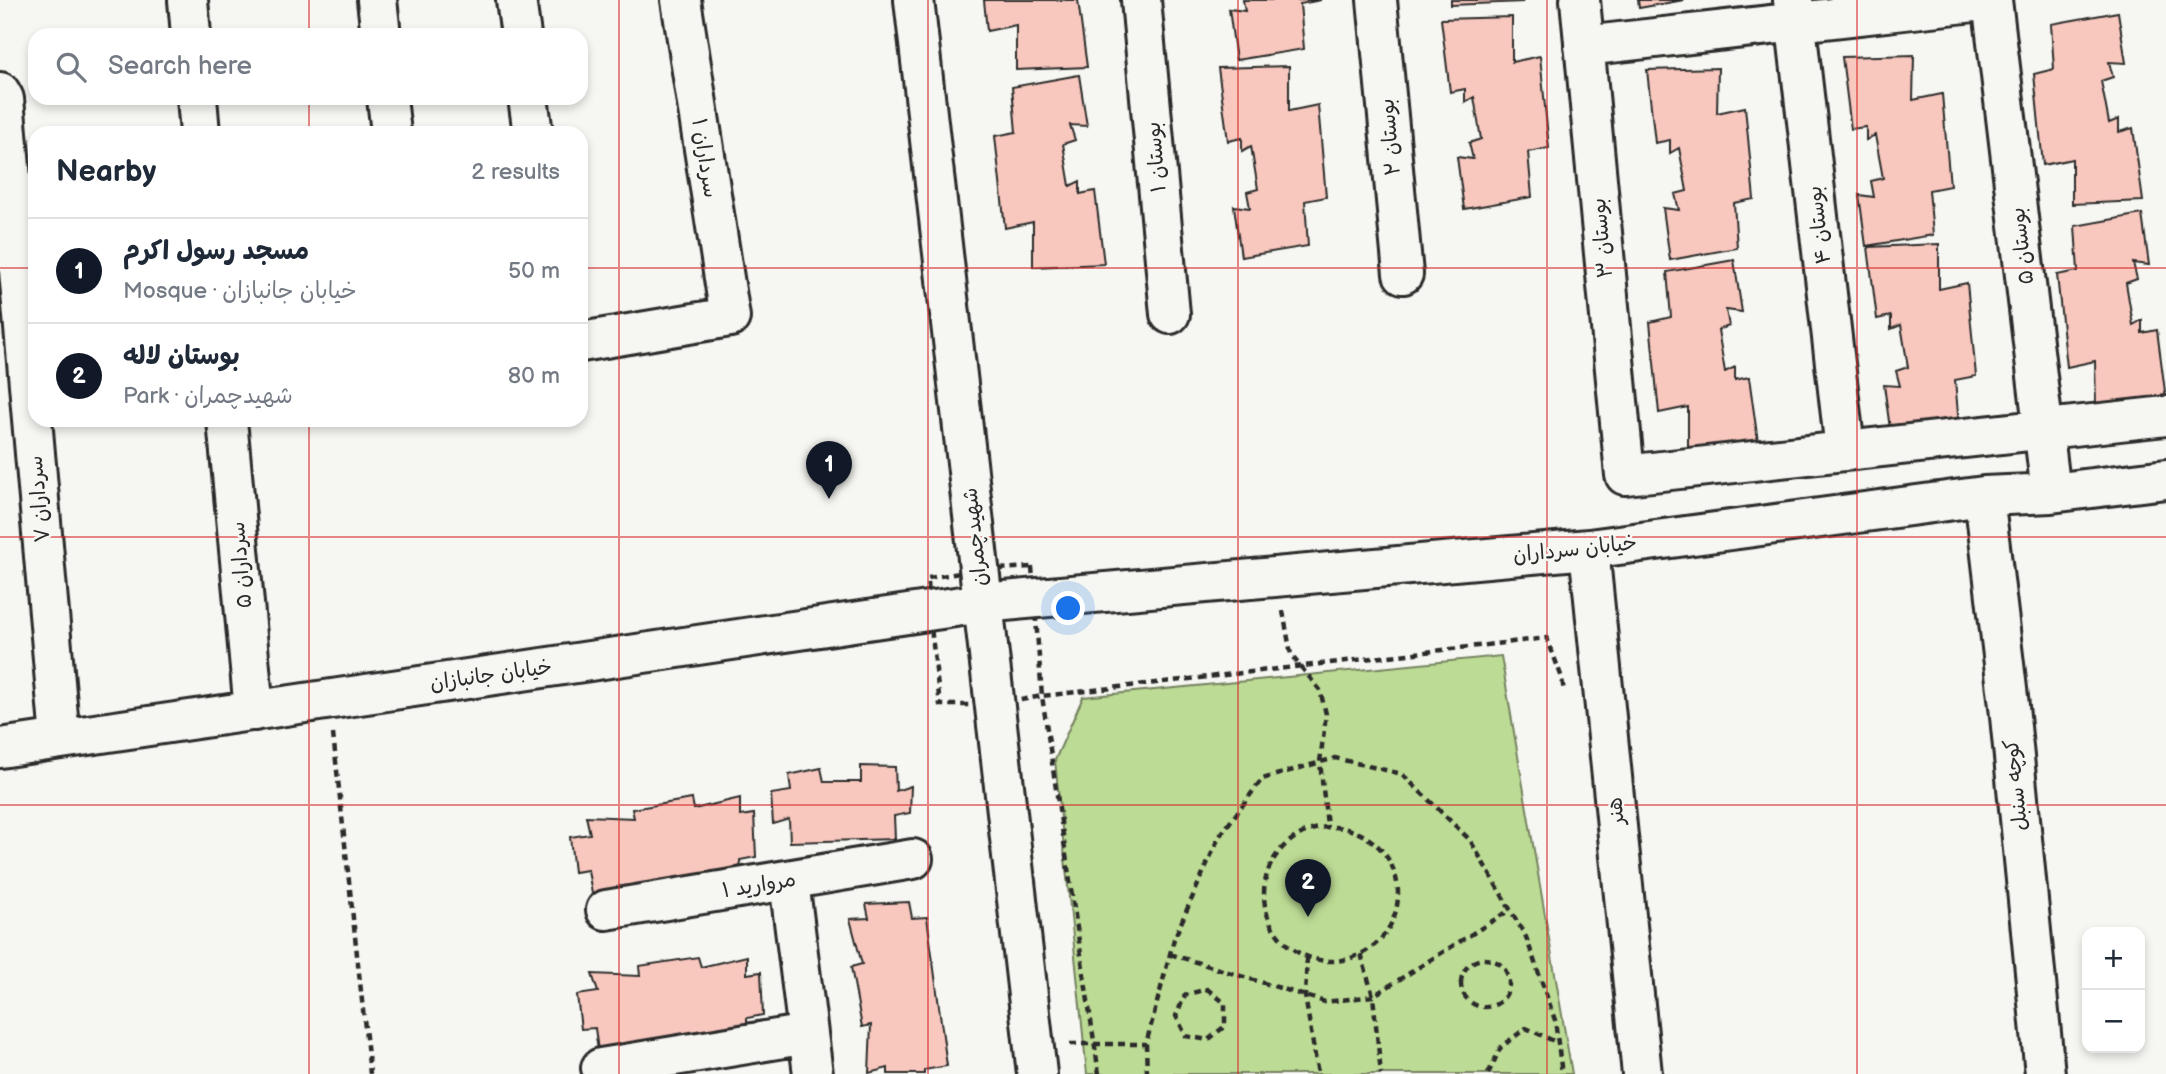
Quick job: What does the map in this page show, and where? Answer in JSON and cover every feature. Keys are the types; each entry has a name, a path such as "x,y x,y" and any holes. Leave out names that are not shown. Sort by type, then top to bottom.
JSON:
{"street":[{"path":"188,0 190,28"},
{"path":"377,0 380,28"},
{"path":"516,0 520,28"},
{"name":"سرداران ۱","path":"588,341 730,317 681,0"},
{"name":"شهیدچمران","path":"914,0 1035,1059"},
{"name":"بوستان ۱","path":"1141,0 1170,314"},
{"name":"بوستان ۲","path":"1377,0 1404,274"},
{"name":"بوستان ۳","path":"1580,0 1625,475 1845,450"},
{"path":"1584,46 1794,12 1992,0"},
{"name":"بوستان ۵","path":"1992,0 2051,493"},
{"name":"بوستان ۴","path":"1794,12 1845,450"},
{"name":"سرداران ۷","path":"0,92 4,99 28,374"},
{"path":"198,105 199,126"},
{"path":"388,105 390,126"},
{"path":"529,105 532,126"},
{"path":"1845,450 2166,416"},
{"name":"سرداران ۷","path":"33,427 60,740"},
{"name":"سرداران ۵","path":"228,427 254,711"},
{"name":"خیابان سرداران","path":"982,603 1589,549 1984,496 2051,493 2166,479"},
{"name":"کوچه سنبل","path":"1984,496 2009,706 2045,1074"},
{"name":"هنر","path":"1589,549 1642,1074"},
{"name":"خیابان جانبازان","path":"0,748 982,603"},
{"name":"مروارید ۱","path":"606,910 913,859"},
{"path":"789,881 813,1074"},
{"path":"601,1068 808,1034"}],"path":[{"path":"1278,576 1291,654 1320,690 1326,714 1320,762 1327,825"},
{"path":"1100,1074 1042,696 1546,638 1562,678 1566,705"},
{"path":"329,699 370,1074"},
{"path":"1146,1074 1146,1044 1174,939 1219,836 1262,779 1335,758 1402,774 1470,841 1526,937 1555,1020 1562,1074"},
{"path":"1327,825 1359,831 1385,852 1398,882 1396,914 1379,943 1361,954 1351,960 1318,962 1288,948 1268,922 1262,890 1272,859 1295,835 1327,825"},
{"path":"1170,954 1325,1002 1373,996 1510,910"},
{"path":"1361,954 1373,996 1381,1074"},
{"path":"1307,957 1305,996 1318,1074"},
{"path":"1479,958 1499,961 1510,977 1507,997 1492,1009 1472,1005 1460,990 1463,970 1479,958"},
{"path":"1206,989 1225,1003 1225,1026 1208,1040 1186,1036 1175,1016 1185,995 1206,989"},
{"path":"1488,1074 1501,1047 1526,1028 1558,1044"},
{"path":"1035,1059 1096,1044 1146,1044"}],"green space":[{"path":"1501,656 1572,1074 1087,1074 1055,760 1083,697"}],"building":[{"path":"984,0 1078,0 1087,67 1016,70 1016,25 987,31"},
{"path":"1243,0 1321,0 1300,4 1304,49 1236,60 1229,9 1245,11"},
{"path":"1451,0 1521,0 1522,2 1451,5"},
{"path":"1638,0 1684,0 1639,8"},
{"path":"2118,12 2126,63 2109,62 2113,77 2101,81 2109,123 2119,119 2119,132 2133,128 2143,201 2072,204 2072,159 2043,165 2034,74 2054,69 2051,24"},
{"path":"1512,17 1512,62 1540,56 1549,148 1528,152 1532,197 1464,209 1457,157 1473,159 1469,143 1481,139 1474,97 1465,102 1465,89 1450,92 1441,19"},
{"path":"1914,55 1913,100 1942,94 1950,186 1929,190 1933,235 1866,246 1859,195 1874,197 1871,181 1883,178 1875,135 1866,140 1866,127 1851,129 1842,57"},
{"path":"1289,66 1289,111 1318,105 1326,197 1305,201 1308,246 1241,257 1234,206 1250,208 1247,192 1258,189 1251,146 1242,151 1242,138 1228,141 1218,68"},
{"path":"1718,68 1717,113 1745,107 1754,199 1734,203 1737,248 1670,260 1663,208 1679,210 1675,194 1687,191 1679,148 1670,153 1670,140 1655,143 1647,70"},
{"path":"1079,75 1087,126 1070,125 1075,140 1063,144 1070,186 1080,181 1080,194 1095,191 1104,264 1033,267 1033,222 1005,228 995,136 1016,132 1012,87"},
{"path":"2142,214 2149,265 2133,263 2137,279 2126,283 2133,325 2142,320 2142,333 2157,330 2166,399 2096,406 2095,361 2067,367 2057,275 2078,271 2075,226"},
{"path":"1939,244 1939,289 1967,283 1976,376 1955,380 1959,425 1891,436 1884,385 1900,386 1896,371 1908,367 1901,325 1891,329 1891,316 1877,319 1868,247"},
{"path":"1734,260 1742,312 1726,310 1729,326 1718,330 1725,372 1735,367 1735,380 1749,377 1759,449 1688,452 1688,407 1659,413 1650,322 1671,317 1667,272"},
{"path":"861,766 895,767 896,791 911,786 910,813 894,816 895,839 790,842 789,819 773,824 771,794 791,791 789,775 821,768 824,782 861,782"},
{"path":"740,798 740,816 754,814 756,857 740,860 741,874 592,894 588,870 574,872 570,837 590,834 586,816 634,818 632,809 692,799 694,809"},
{"path":"909,902 912,918 927,917 947,1066 924,1070 924,1074 888,1074 888,1068 869,1073 871,1025 862,1027 851,967 862,964 850,919 869,918 866,904"},
{"path":"747,956 747,974 761,972 763,1015 747,1018 747,1032 598,1051 595,1028 581,1029 577,995 598,992 592,974 640,976 639,966 698,957 701,967"}],"place":[{"name":"مسجد رسول اکرم","path":"829,499"},
{"name":"بوستان لاله","path":"1308,917"}]}
